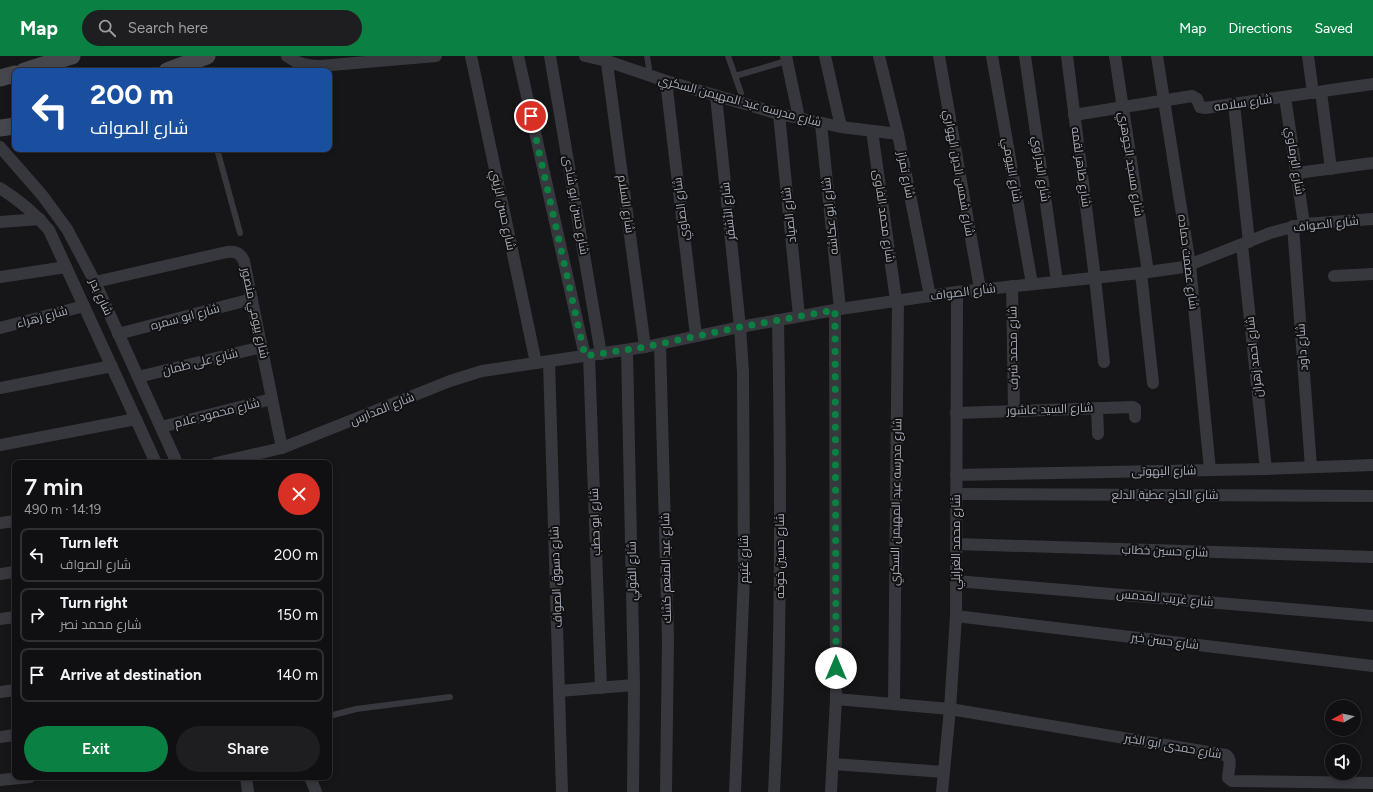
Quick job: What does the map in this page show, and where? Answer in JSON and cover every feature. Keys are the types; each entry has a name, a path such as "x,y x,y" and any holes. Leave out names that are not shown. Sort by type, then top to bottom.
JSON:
{"main road":[{"path":"33,68 71,56"},
{"path":"175,68 198,60"},
{"path":"0,78 12,75"},
{"path":"0,128 12,126"}],"street":[{"path":"287,56 301,64 320,66 436,56"},
{"name":"شارع حسن الزيني","path":"471,56 536,363"},
{"path":"518,56 592,355"},
{"name":"شارع حسن ابو شادى","path":"550,56 592,355"},
{"name":"شارع مدرسه عبد المهيمن السكري","path":"585,56 606,58 666,81 779,114 821,124 898,134"},
{"path":"825,56 841,127"},
{"name":"شارع تمراز","path":"879,56 898,134 930,296"},
{"name":"شارع شمس الدين الهواري","path":"939,56 980,289"},
{"name":"شارع البيومي","path":"992,56 1032,284"},
{"name":"شارع البدراوي","path":"1025,56 1057,281"},
{"name":"شارع طاهر لقمه","path":"1067,56 1104,362"},
{"name":"شارع مسجد الجوهري","path":"1115,56 1144,272 1153,383"},
{"name":"شارع عصمت حماده","path":"1157,56 1190,265 1210,470"},
{"path":"1308,56 1317,92 1331,169"},
{"name":"شارع السلام","path":"606,58 645,347"},
{"path":"784,59 799,118"},
{"name":"شارع الصاوي","path":"666,81 696,336"},
{"name":"شارع سلامه","path":"1074,115 1192,96 1197,99 1199,106 1202,108 1373,84"},
{"name":"شارع الأشقر","path":"716,96 740,327"},
{"name":"شارع البرماوي","path":"1285,97 1297,173 1299,225"},
{"name":"شارع احمد زهران","path":"1234,104 1266,469"},
{"name":"شارع الصياد","path":"779,114 800,316"},
{"name":"شارع ابو عكاشه","path":"821,124 838,309 836,699 831,792"},
{"name":"شارع محمد الفاوى","path":"872,131 897,300"},
{"name":"شارع بدر","path":"0,147 42,195 67,229 95,282 176,460"},
{"path":"1297,173 1373,163"},
{"name":"شارع بدر","path":"0,188 22,202 49,230 155,460"},
{"path":"0,222 40,219"},
{"name":"شارع الصواف","path":"550,361 645,347 740,327 897,300 980,289 1095,278 1190,265 1245,243 1299,225 1373,219"},
{"name":"شارع داود","path":"1299,225 1310,468"},
{"name":"شارع بيومي منصور","path":"95,282 232,251 242,256 282,448"},
{"path":"0,277 66,267"},
{"path":"1334,276 1373,274"},
{"name":"شارع محمد شرف","path":"1012,286 1014,411"},
{"name":"شارع محمد الغرابلي","path":"942,792 950,709 956,616 957,292"},
{"name":"شارع ابو سمره","path":"118,334 252,299"},
{"name":"شارع مدرسه عبد المهيمن السكري","path":"894,704 897,300"},
{"name":"شارع زهراء","path":"0,328 84,306"},
{"name":"شارع حسين خوخه","path":"774,792 780,586 781,459 778,320"},
{"name":"شارع غنيم","path":"735,792 744,577 743,372 740,327"},
{"name":"شارع عبد المنعم كشك","path":"660,344 668,640 666,792"},
{"name":"شارع على طمان","path":"138,378 262,347"},
{"name":"شارع الفولي","path":"627,350 634,686 634,792"},
{"name":"شارع ابو حطب","path":"592,355 601,688"},
{"name":"شارع المدارس","path":"229,460 282,448 466,375 482,371 550,361"},
{"name":"شارع دسوق الصواف","path":"550,361 562,792"},
{"path":"0,388 112,366"},
{"name":"شارع محمود علام","path":"161,427 272,399"},
{"name":"شارع السيد عاشور","path":"956,412 1134,407 1135,417"},
{"path":"1097,408 1098,434"},
{"path":"0,445 136,419"},
{"name":"شارع البهوتى","path":"956,475 1310,468 1373,465"},
{"name":"شارع الحاج عطية الدلع","path":"956,494 1373,496"},
{"path":"0,523 12,521"},
{"name":"شارع حسين خطاب","path":"956,544 1373,557"},
{"path":"0,574 12,572"},
{"name":"شارع غريب المدمس","path":"956,581 1373,616"},
{"name":"شارع حسن خير","path":"956,616 1373,666"},
{"path":"0,619 12,617"},
{"path":"559,691 634,686"},
{"path":"0,692 12,690"},
{"path":"836,699 950,709"},
{"name":"شارع حمدى ابو الخير","path":"950,709 1226,755 1230,760 1228,778 1232,781 1373,783"},
{"path":"0,737 12,735"},
{"path":"833,764 944,772"},
{"path":"0,780 12,779"},
{"path":"246,780 248,792"},
{"path":"311,780 316,792"}],"lane":[{"path":"647,56 649,68"},
{"path":"728,56 741,93"},
{"path":"735,76 784,59"},
{"path":"218,152 240,233"},
{"path":"332,715 356,709 450,697"}],"route":[{"path":"531,116 585,356 645,347 740,327 835,310 836,668"}]}
